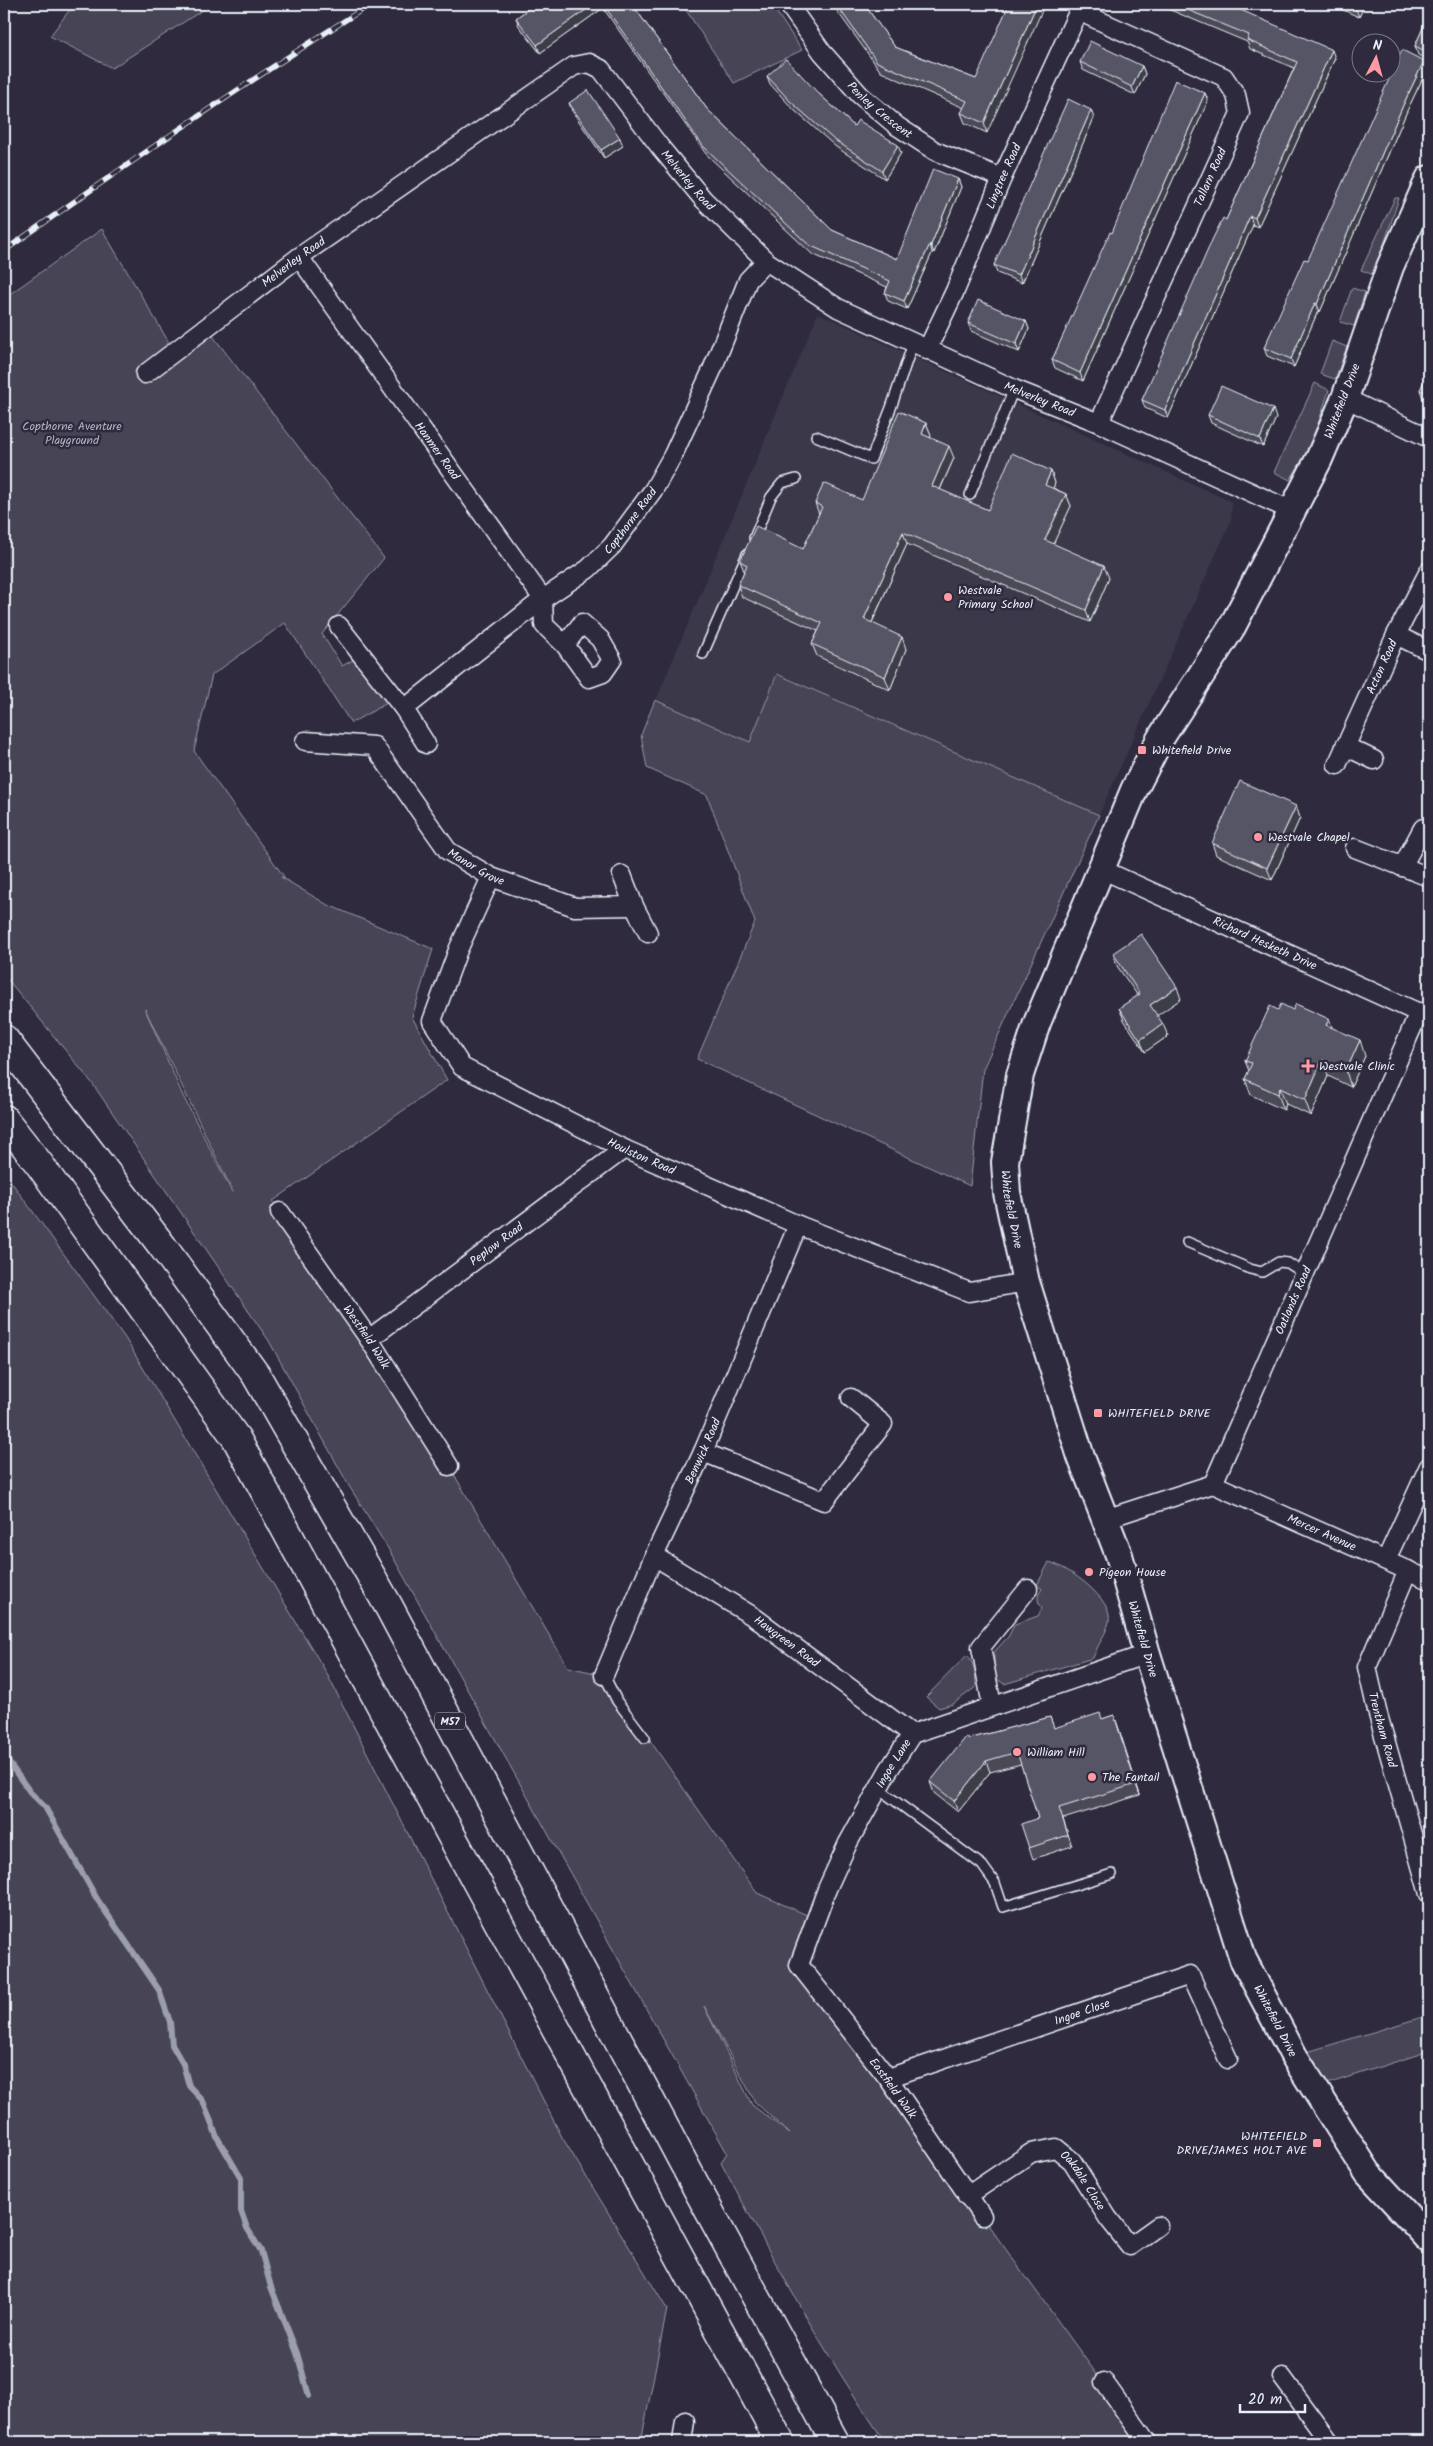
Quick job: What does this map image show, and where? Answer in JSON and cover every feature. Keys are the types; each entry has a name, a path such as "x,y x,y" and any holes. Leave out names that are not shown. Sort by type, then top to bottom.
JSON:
{"highway":[{"name":"M57","path":"4,1039 157,1240 256,1375 389,1606 700,2194 835,2442"},
{"path":"4,1120 40,1165 236,1438 780,2442"}],"main road":[{"name":"Whitefield Drive","path":"1429,179 1390,267 1344,398 1319,459 1232,627 1160,739 1134,790 1037,1023 1020,1075 1005,1162 1008,1193 1026,1282 1081,1456 1119,1554 1147,1654 1243,1958 1294,2056 1368,2174 1429,2239"}],"street":[{"name":"Penley Crescent","path":"788,4 822,52 860,95 897,126 935,151 1002,178"},
{"name":"Lingtree Road","path":"920,347 955,291 1002,178 1080,8"},
{"name":"Tallarn Road","path":"1080,8 1224,77 1236,95 1240,112 1099,423"},
{"name":"Melverley Road","path":"145,374 300,257 574,66 589,63 600,69 607,76 660,147 703,199 766,261 838,308 920,347 1014,389 1099,423 1292,511"},
{"name":"Hanmer Road","path":"300,257 543,599"},
{"name":"Copthorne Road","path":"404,709 543,599 588,569 612,546 654,489 692,414 748,280 766,261"},
{"path":"1344,398 1429,438"},
{"name":"Acton Road","path":"1337,766 1396,635 1429,572"},
{"path":"543,599 544,625 565,645"},
{"path":"339,626 404,709 426,744"},
{"path":"1396,635 1429,651"},
{"name":"Manor Grove","path":"305,741 374,746 448,852 491,876 575,907 634,906"},
{"path":"1346,746 1374,760"},
{"path":"1402,867 1423,828"},
{"path":"1355,848 1429,877"},
{"name":"Richard Hesketh Drive","path":"1101,869 1424,1015"},
{"path":"622,875 634,906 648,933"},
{"name":"Houlston Road","path":"491,876 458,950 432,1022 462,1067 624,1149 798,1225 969,1292 1026,1282"},
{"name":"Oatlands Road","path":"1213,1484 1305,1274 1424,1015"},
{"name":"Peplow Road","path":"369,1339 624,1149"},
{"name":"Westfield Walk","path":"280,1212 369,1339 449,1466"},
{"name":"Benwick Road","path":"604,1676 654,1556 703,1452 798,1225"},
{"path":"703,1452 824,1502 883,1424 851,1398"},
{"path":"1386,1560 1429,1466"},
{"path":"1105,1519 1213,1484"},
{"name":"Mercer Avenue","path":"1213,1484 1429,1580"},
{"name":"Hawgreen Road","path":"654,1556 754,1617 912,1734"},
{"name":"Trentham Road","path":"1408,1570 1367,1667 1377,1711 1429,1894"},
{"path":"992,1706 981,1648 1028,1589"},
{"name":"Ingoe Lane","path":"799,1965 848,1843 912,1734 1147,1654"},
{"name":"Eastfield Walk","path":"799,1965 888,2078 982,2216"},
{"name":"Ingoe Close","path":"888,2078 1190,1975 1228,2059"},
{"name":"Oakdale Close","path":"968,2196 1031,2153 1056,2148 1072,2161 1108,2218 1130,2246 1158,2226"},
{"path":"1282,2377 1330,2442"},
{"path":"1104,2382 1147,2442"},
{"path":"682,2442 685,2421"}],"lane":[{"path":"816,436 871,459 920,347"},
{"path":"970,495 1014,389"},
{"path":"703,654 772,497 782,482 796,479"},
{"path":"1187,1242 1250,1269 1262,1272 1279,1262 1288,1263 1305,1274"},
{"path":"604,1676 617,1701 645,1738"},
{"path":"879,1789 982,1865 995,1882 1003,1907 1112,1874"}],"shaded area":[{"name":"Westvale Primary School","path":"818,313 1232,502 1231,521 1099,815 777,673 750,742 656,700"}],"green space":[{"path":"74,4 212,4 112,68 50,36"},
{"path":"682,4 771,4 802,50 734,83"},
{"path":"1395,198 1399,198 1374,275 1361,270"},
{"name":"Copthorne Aventure Playground","path":"102,229 174,351 206,327 384,558 322,634 342,666 362,655 389,702 351,723 285,623 212,675 194,751 285,878 281,877 326,904 433,949 412,1017 447,1080 273,1201 449,1466 568,1667 604,1675 757,1893 816,1919 799,1965 1146,2442 885,2442 840,2374 779,2269 721,2162 727,2153 389,1550 349,1486 269,1341 92,1083 4,975 4,298","holes":["145,1009 233,1192 183,1096","704,2006 755,2102 790,2134 752,2105"]},
{"path":"1352,288 1365,292 1354,326 1340,322"},
{"path":"1332,341 1347,347 1335,379 1320,374"},
{"path":"1315,383 1329,390 1311,446 1290,480 1274,472"},
{"path":"777,674 1099,815 983,1069 970,1186 697,1059 755,922 707,795 647,768 641,735 655,700 750,742"},
{"path":"4,1172 125,1338 326,1672 562,2137 667,2309 641,2442 4,2442"},
{"path":"1049,1562 1078,1577 1097,1594 1109,1613 1108,1626 1093,1658 1004,1684 994,1677 994,1652 1008,1637 1015,1624 1038,1616 1042,1608 1038,1597 1042,1589 1037,1585"},
{"path":"967,1655 973,1665 976,1687 953,1704 939,1708 926,1697"},
{"path":"1429,2015 1429,2051 1315,2088 1294,2056"}],"building":[{"path":"535,4 594,4 537,45 516,18"},
{"path":"603,4 632,4 707,109 832,230 897,259 933,169 958,179 931,245 904,301 885,293 890,281 809,245 703,146"},
{"path":"836,4 864,4 895,47 976,79 1009,4 1037,4 984,123 961,113 967,101 877,62"},
{"path":"1173,4 1227,4 1332,50 1255,218 1250,216 1165,410 1142,400 1213,238 1223,218 1226,220 1297,62 1247,40 1249,35"},
{"path":"1344,4 1359,4 1356,9"},
{"path":"1429,14 1429,53 1415,46"},
{"path":"1090,41 1142,66 1132,87 1080,62"},
{"path":"1402,50 1424,61 1317,304 1315,303 1291,359 1264,348 1304,259 1308,260 1388,82 1400,82 1400,54"},
{"path":"786,59 818,93 854,126 858,120 898,145 882,171 833,139 791,102 767,76"},
{"path":"1175,80 1205,93 1080,373 1052,360 1110,232 1112,233"},
{"path":"588,90 620,138 601,150 569,103"},
{"path":"1068,99 1091,110 1019,275 994,265"},
{"path":"978,300 1026,321 1016,344 968,323"},
{"path":"1429,371 1429,395 1420,390"},
{"path":"1221,386 1273,409 1260,439 1208,415"},
{"path":"899,411 926,423 922,434 949,446 932,486 988,510 1012,453 1051,471 1045,485 1066,494 1045,540 1104,566 1086,610 903,532 864,619 902,637 885,677 812,644 822,623 738,585 747,565 740,561 756,526 803,549 822,507 815,503 824,483 862,500"},
{"name":"Westvale Chapel","path":"1240,781 1296,806 1267,868 1212,843"},
{"path":"1141,934 1177,987 1150,1005 1163,1024 1140,1040 1119,1008 1140,994 1113,953"},
{"name":"Westvale Clinic","path":"1281,1004 1293,1010 1296,1004 1329,1019 1326,1025 1360,1040 1346,1071 1322,1060 1305,1100 1280,1088 1278,1094 1245,1079 1252,1063 1245,1061 1270,1006 1278,1010"},
{"path":"1100,1713 1102,1719 1114,1715 1136,1784 1059,1808 1068,1835 1029,1848 1021,1824 1038,1818 1017,1752 986,1761 954,1801 930,1782 966,1737 969,1739 1050,1717 1054,1728"}],"waterway":[{"path":"4,1756 30,1792 45,1807 97,1899 159,1990 170,2022 172,2045 183,2064 189,2086 203,2101 217,2137 241,2178 241,2211 247,2228 261,2251 271,2287 297,2353 309,2396"}],"railway":[{"path":"4,251 186,125 371,4"}],"place":[{"name":"Westvale Primary School","path":"948,597"},
{"name":"Whitefield Drive","path":"1142,750"},
{"name":"Westvale Chapel","path":"1258,837"},
{"name":"Westvale Clinic","path":"1308,1066"},
{"name":"WHITEFIELD DRIVE","path":"1098,1413"},
{"name":"Pigeon House","path":"1089,1572"},
{"name":"William Hill","path":"1017,1752"},
{"name":"The Fantail","path":"1092,1777"},
{"name":"WHITEFIELD DRIVE/JAMES HOLT AVE","path":"1317,2143"}]}
